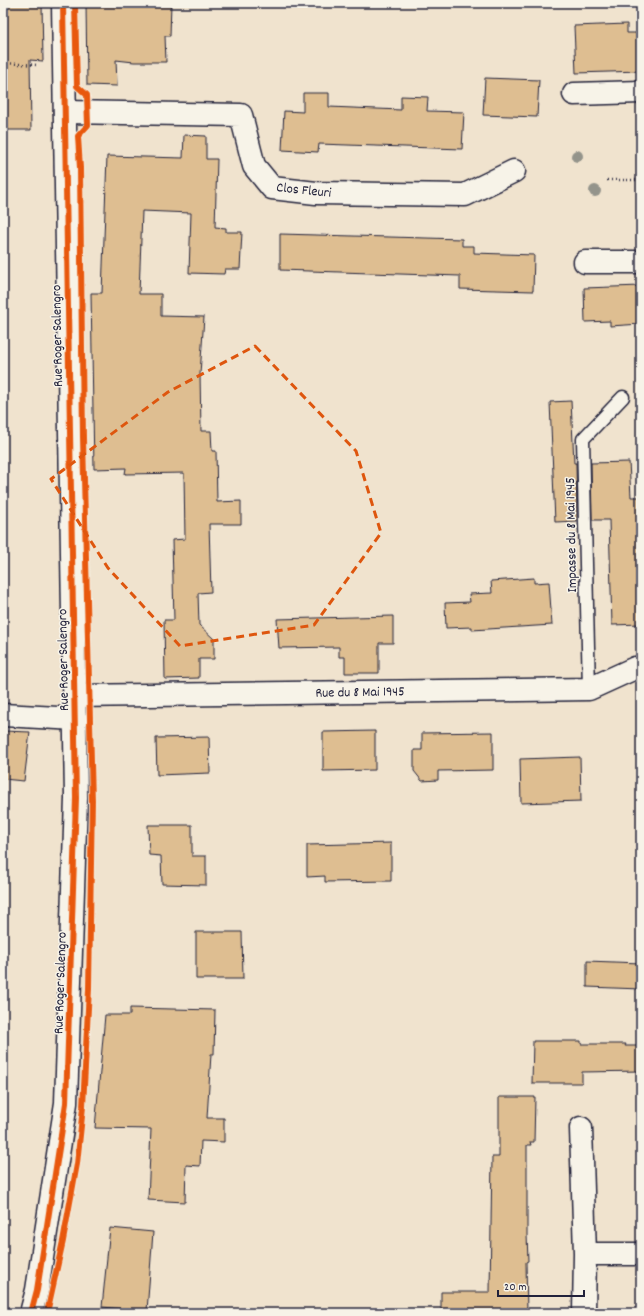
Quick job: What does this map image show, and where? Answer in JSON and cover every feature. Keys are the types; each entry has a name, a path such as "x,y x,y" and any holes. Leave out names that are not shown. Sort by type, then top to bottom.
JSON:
{"street":[{"name":"Rue Roger Salengro","path":"31,1313 37,1290 66,1102 76,798 76,719 74,696 63,3"},
{"path":"574,94 641,92"},
{"name":"Clos Fleuri","path":"65,112 241,115 254,166 272,188 316,193 465,195 514,171"},
{"path":"585,262 641,262"},
{"name":"Rue du 8 Mai 1945","path":"74,696 589,689 635,668 641,668"},
{"path":"3,715 76,719"},
{"path":"581,1128 585,1254 584,1313"},
{"path":"585,1254 641,1254"}],"lane":[{"name":"Impasse du 8 Mai 1945","path":"589,689 583,439 623,397"}],"path":[{"path":"3,63 64,67"},
{"path":"606,180 641,180"}],"highlighted area":[{"path":"255,346 356,451 381,533 314,625 180,646 108,568 51,479 168,392"}],"building":[{"path":"3,3 42,3 43,61 30,60 31,130 3,130"},
{"path":"86,3 171,3 170,36 165,36 166,62 134,62 116,60 117,86 87,85"},
{"path":"627,24 627,33 641,33 641,71 576,73 574,26"},
{"path":"485,78 539,80 537,117 483,115"},
{"path":"303,93 329,93 329,107 401,110 401,96 428,97 427,111 464,112 462,149 319,144 318,152 282,150 284,111 303,112"},
{"path":"184,135 206,136 206,159 217,159 215,227 226,228 226,232 242,232 240,269 225,269 224,274 189,273 191,213 142,211 139,294 161,294 161,316 204,317 200,374 201,431 211,431 212,451 216,451 217,502 241,501 241,524 209,524 211,592 198,593 199,625 214,639 214,659 199,659 199,678 165,679 164,620 174,620 172,540 185,539 184,473 125,474 126,468 94,469 91,293 102,293 107,156 183,158"},
{"path":"280,234 462,239 462,246 474,246 474,253 534,255 533,291 460,289 460,276 280,270"},
{"path":"641,286 641,324 610,326 610,321 585,322 584,288"},
{"path":"571,401 574,463 576,463 577,521 555,522 550,402"},
{"path":"629,462 631,497 641,497 641,624 612,625 609,520 592,520 591,463"},
{"path":"534,578 534,583 549,582 552,625 472,630 472,627 446,628 445,603 470,602 469,594 492,593 491,581"},
{"path":"393,616 393,643 379,643 379,673 345,673 345,657 339,657 339,647 279,648 277,619"},
{"path":"3,731 30,732 24,781 3,779"},
{"path":"375,731 375,770 323,771 323,732"},
{"path":"493,732 493,770 438,771 438,780 422,781 414,771 414,750 422,750 422,733"},
{"path":"209,737 210,773 157,775 156,738"},
{"path":"580,757 581,801 521,803 520,759"},
{"path":"148,825 192,825 192,856 206,856 206,885 162,884 161,856 149,855"},
{"path":"391,843 391,881 325,882 325,876 307,877 307,845"},
{"path":"196,932 242,932 243,979 196,979"},
{"path":"587,961 641,963 641,989 587,987"},
{"path":"130,1008 215,1010 214,1054 211,1054 207,1118 224,1118 224,1142 201,1141 200,1166 186,1165 185,1202 148,1200 151,1129 95,1128 105,1015 130,1015"},
{"path":"533,1041 581,1041 581,1044 626,1044 625,1046 641,1046 641,1071 582,1072 582,1083 532,1083"},
{"path":"499,1097 535,1097 534,1142 530,1142 531,1145 527,1145 527,1313 441,1313 441,1292 490,1292 492,1157 499,1157"},
{"path":"110,1228 153,1232 147,1311 102,1307"}],"cycle path":[{"path":"31,1313 37,1290 66,1103 76,798 63,3"},
{"path":"47,1313 63,1241 77,1164 83,1107 89,989 92,801 83,437 80,168 78,136 88,125 87,95 77,86 75,3"}]}
